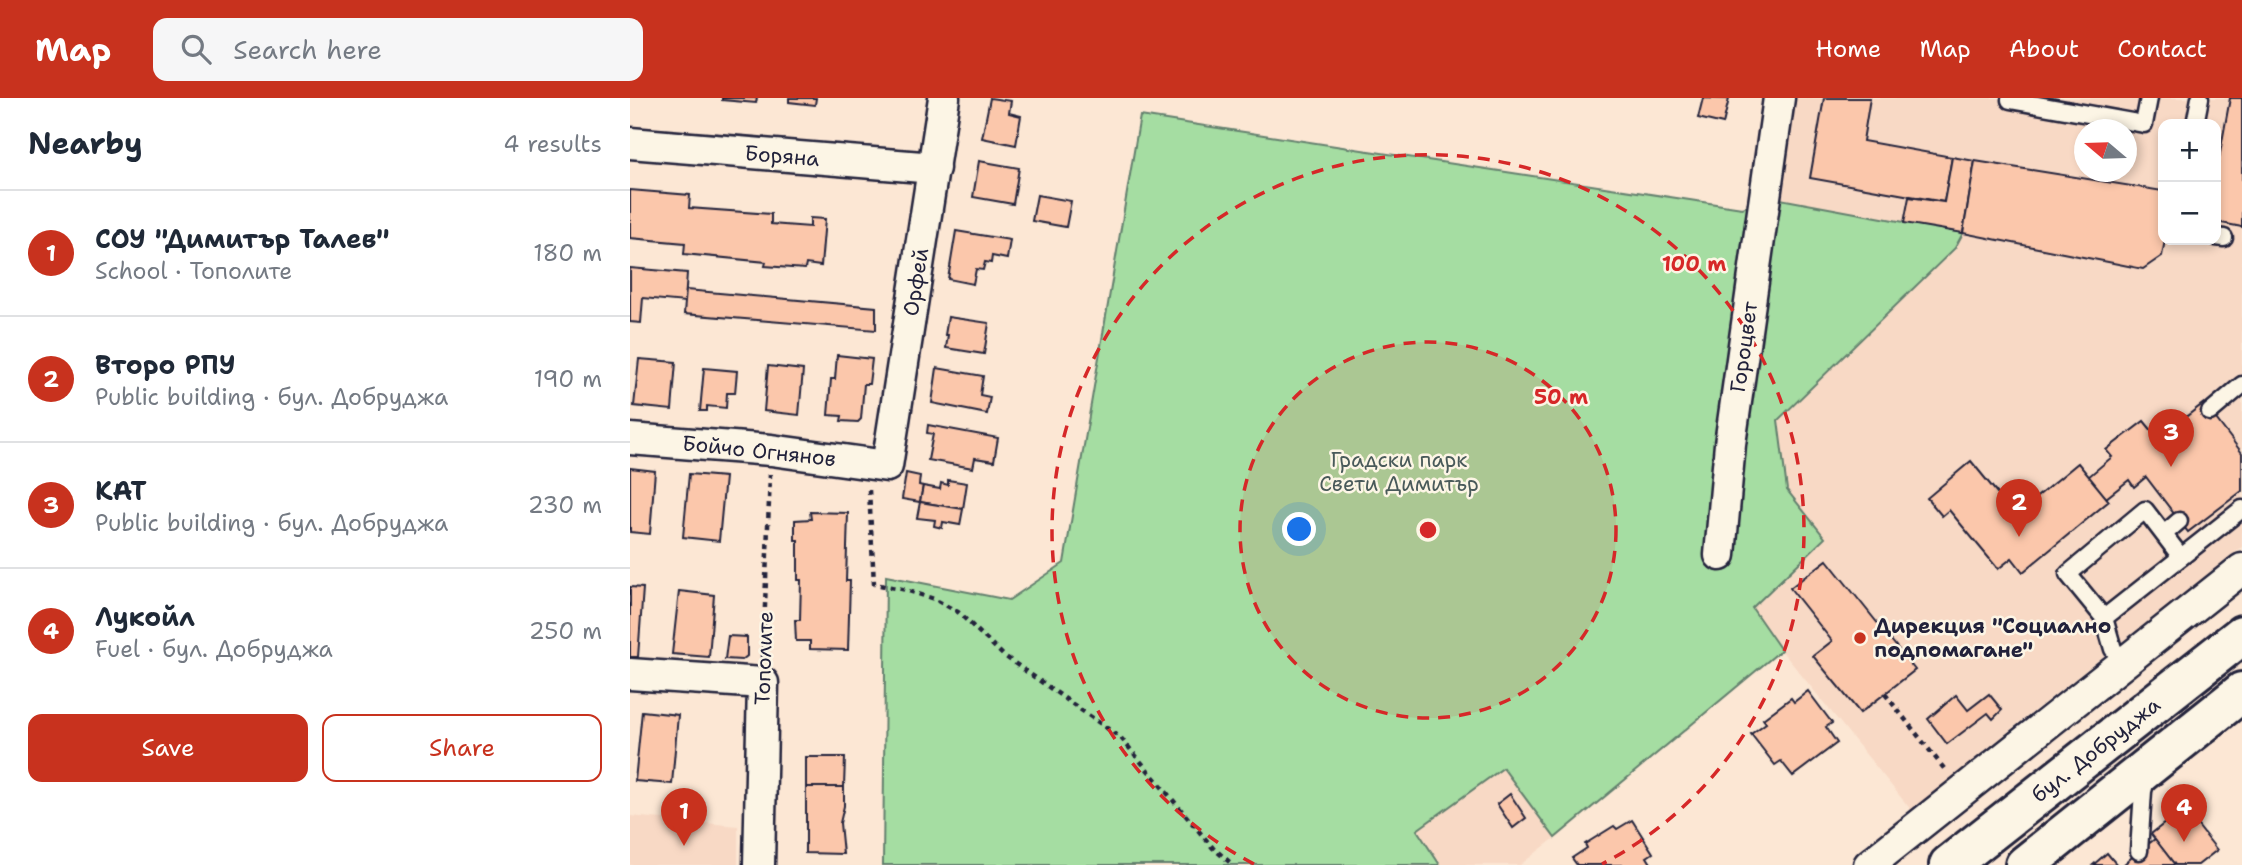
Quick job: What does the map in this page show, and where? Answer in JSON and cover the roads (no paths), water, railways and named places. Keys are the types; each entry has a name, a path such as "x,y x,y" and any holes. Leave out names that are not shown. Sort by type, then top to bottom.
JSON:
{"main road":[{"name":"бул. Добруджа","path":"1949,865 2242,635"},
{"path":"2025,865 2242,692"}],"street":[{"name":"Орфей","path":"878,465 944,98"},
{"name":"Гороцвет","path":"1720,555 1730,444 1779,98"},
{"name":"Боряна","path":"630,143 933,169"},
{"name":"Бойчо Огнянов","path":"630,439 771,450 878,465"},
{"path":"1869,865 2242,569"},
{"name":"Тополите","path":"630,674 762,683 759,865"}],"lane":[{"path":"2010,100 2144,124 2149,98"},
{"path":"2196,119 2200,98"},
{"path":"2210,412 2242,385"},
{"path":"2104,618 2242,509"},
{"path":"2124,662 2113,649 2104,618 2068,574 2145,510 2181,558"},
{"path":"2164,534 2179,522"},
{"path":"2139,851 2143,791 2150,766"}],"place":[{"name":"КАТ","path":"2171,467"},
{"name":"Второ РПУ","path":"2019,537"},
{"name":"Дирекция \"Социално подпомагане\"","path":"1860,638"},
{"name":"Лукойл","path":"2184,842"},
{"name":"СОУ \"Димитър Талев\"","path":"684,846"}],"park label":[{"name":"Градски парк Свети Димитър","path":"1399,472"}]}
